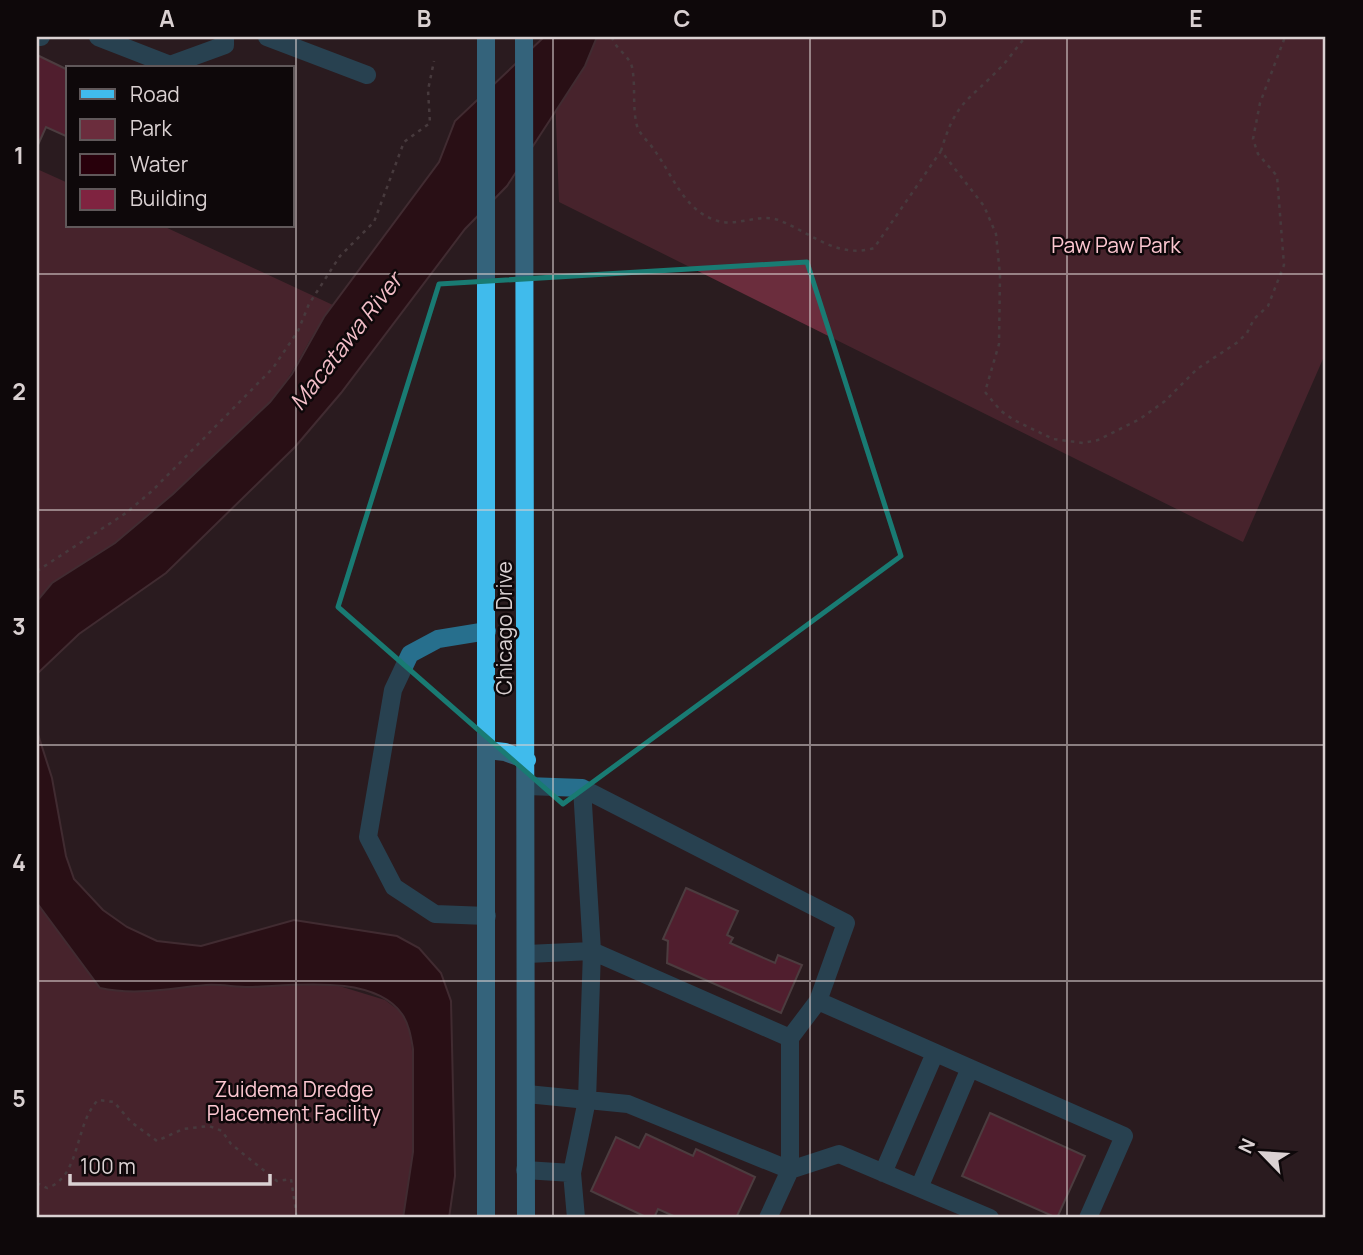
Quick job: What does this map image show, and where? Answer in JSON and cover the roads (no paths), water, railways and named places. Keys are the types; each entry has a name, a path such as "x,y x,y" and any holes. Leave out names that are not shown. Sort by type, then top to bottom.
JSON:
{"main road":[{"name":"Chicago Drive","path":"486,37 486,1218"},
{"name":"Chicago Drive","path":"523,41 526,193 526,1218"},
{"path":"487,750 527,760"}],"lane":[{"path":"98,37 170,65 225,45 225,37"},
{"path":"267,37 367,75"},
{"path":"487,631 438,639 410,654 393,690 368,837 394,887 435,914 487,916"},
{"path":"527,786 582,788 846,923 818,1001 790,1038 790,1170 768,1218"},
{"path":"576,1218 572,1173 587,1100 592,951 582,788"},
{"path":"527,954 592,951 790,1038"},
{"path":"818,1001 1124,1136 1088,1218"},
{"path":"883,1173 935,1053"},
{"path":"919,1188 970,1068"},
{"path":"527,1094 628,1104 790,1170 839,1154 990,1218"},
{"path":"525,1170 572,1173"}],"water":[{"name":"Macatawa River","path":"544,37 597,37 585,66 507,186 465,229 341,393 295,447 166,573 79,634 37,674 37,601 52,583 115,543 173,494 270,402 292,374 324,317 439,162 455,121"},
{"path":"37,731 52,778 66,856 74,879 103,910 127,927 157,941 201,946 294,920 397,936 419,948 441,973 451,1001 455,1176 449,1218 403,1218 413,1152 413,1049 402,1014 389,1001 372,992 352,987 308,984 249,987 211,985 140,991 100,988 37,903"}],"park label":[{"name":"Paw Paw Park","path":"1116,245"},
{"name":"Zuidema Dredge Placement Facility","path":"294,1101"}]}
